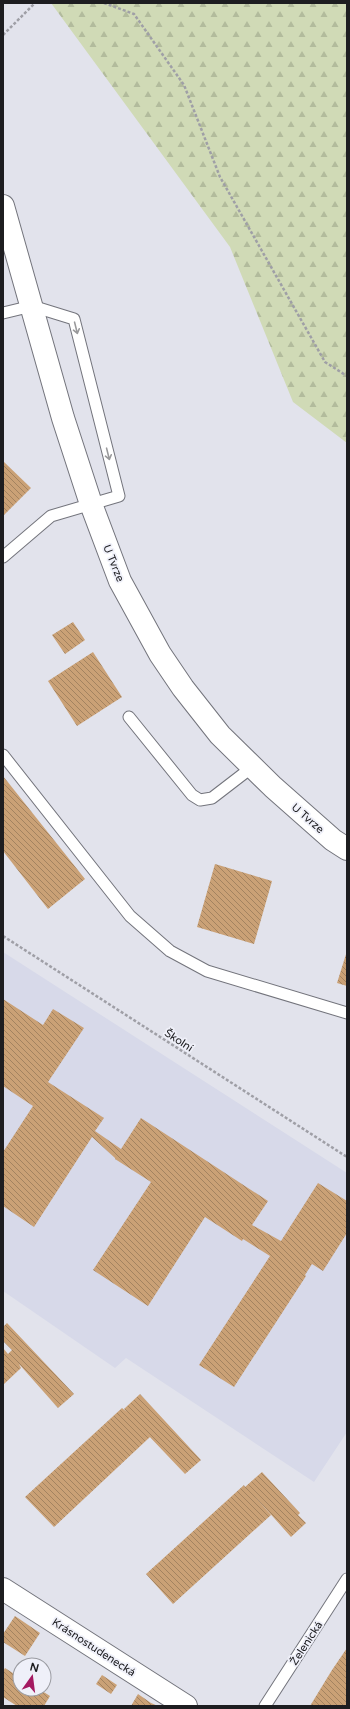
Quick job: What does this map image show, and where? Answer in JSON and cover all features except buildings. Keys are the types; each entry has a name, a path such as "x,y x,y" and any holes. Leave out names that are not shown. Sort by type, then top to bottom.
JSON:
{"street":[{"name":"U Tvrze","path":"3,206 63,418 91,504 120,581 160,654 183,688 220,735 252,768 328,835 347,849"},
{"name":"Krásnostudenecká","path":"3,1589 186,1706"}],"lane":[{"path":"3,313 32,306 74,320 119,496 51,516 3,557"},
{"path":"129,717 192,795 200,800 212,798 252,768"},
{"path":"3,755 130,916 170,952 207,971 347,1013"},
{"name":"Želenická","path":"265,1706 347,1579"}],"path":[{"path":"3,35 35,3"},
{"path":"104,3 134,14 184,85 220,177 325,362 347,376"},
{"name":"Školní","path":"3,936 347,1157"}],"shaded area":[{"path":"3,952 347,1173 347,1432 314,1482 126,1358 115,1368 3,1291"}],"green space":[{"path":"51,3 347,3 347,443 293,402 230,247"}]}
